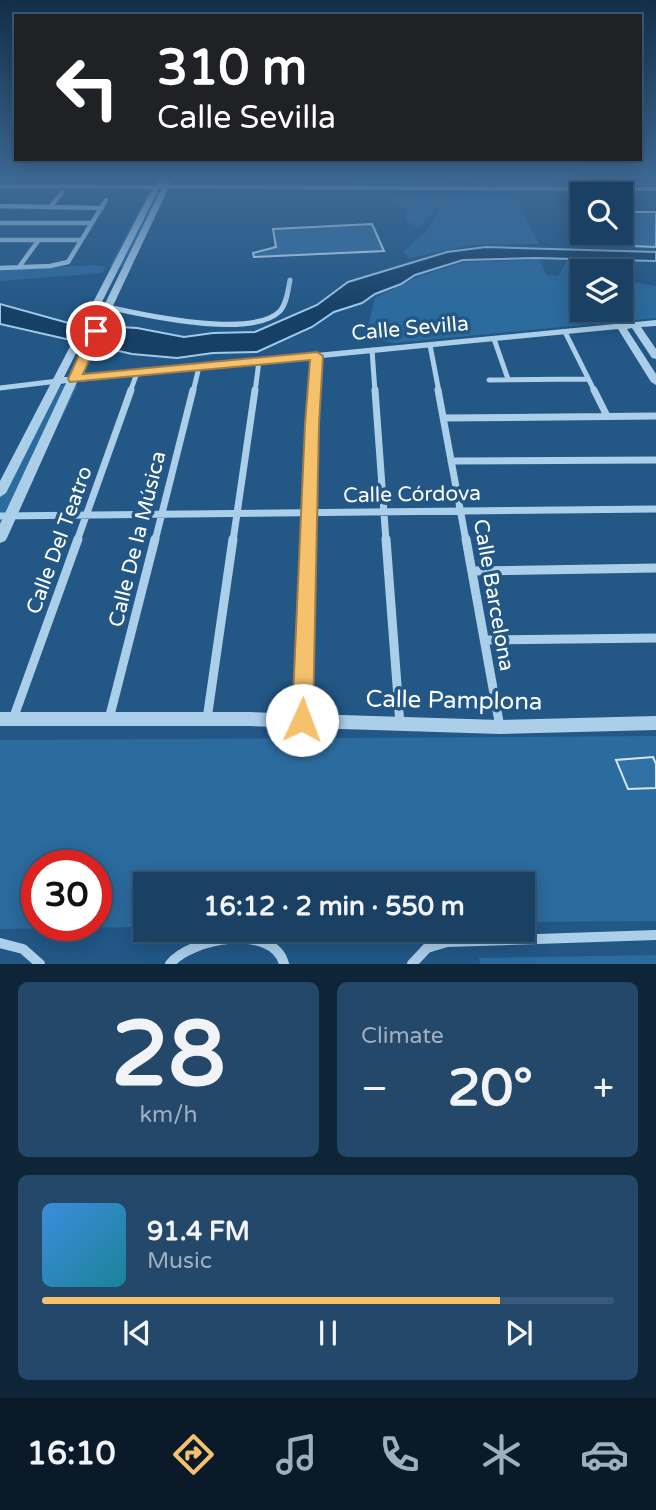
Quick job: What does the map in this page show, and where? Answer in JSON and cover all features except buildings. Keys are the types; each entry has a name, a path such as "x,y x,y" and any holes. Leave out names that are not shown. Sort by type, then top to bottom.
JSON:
{"street":[{"path":"0,223 92,223"},
{"path":"0,268 58,265 69,260 92,223"},
{"path":"0,538 6,515 74,379 80,351 96,306 136,223"},
{"path":"0,493 58,380 108,307 150,223"},
{"path":"131,233 145,233"},
{"path":"0,248 3,241 81,240"},
{"path":"19,268 38,241"},
{"path":"96,306 204,323 256,321 278,313 286,302 290,280"},
{"name":"Calle Sevilla","path":"0,388 58,380 656,323"},
{"path":"635,325 656,356"},
{"path":"621,326 656,382"},
{"path":"565,332 607,416"},
{"path":"494,339 508,379"},
{"name":"Calle Barcelona","path":"430,345 500,727"},
{"path":"372,350 400,725"},
{"path":"302,720 317,356"},
{"path":"207,719 259,361"},
{"name":"Calle De la Música","path":"109,719 199,367"},
{"name":"Calle Del Teatro","path":"7,719 88,514 137,373"},
{"path":"492,379 587,379"},
{"path":"444,418 656,416"},
{"path":"452,461 656,460"},
{"name":"Calle Córdova","path":"6,515 656,509"},
{"path":"472,571 656,568"},
{"path":"485,640 656,638"},
{"name":"Calle Pamplona","path":"7,719 302,720 500,727 656,723"},
{"path":"412,964 427,948 447,942 656,935"},
{"path":"170,964 174,956 185,948 201,942 233,940 266,944 281,955 284,964"},
{"path":"0,943 12,944 30,952 40,964"}],"shaded area":[{"path":"132,223 151,223 130,267 109,267"},
{"path":"410,223 423,223 419,228"},
{"path":"432,223 528,223 539,244 473,245 409,258 403,251 427,231"},
{"path":"486,247 656,252 656,261 535,258 463,260 415,275 362,303 334,312 312,327 257,352 213,353 177,358 132,354 0,324 0,304 72,324 137,328 184,337 255,332 317,305 348,282 447,252"},
{"path":"539,260 547,275 558,276 567,261 570,261 570,322 614,322 394,343 365,338 375,298 417,277 465,262"},
{"path":"95,265 106,267 102,273 0,281 0,270"},
{"path":"633,282 656,286 656,318 633,320"},
{"path":"78,385 0,543 0,483 50,386"},
{"path":"656,736 656,921 535,922 535,872 133,872 133,927 112,927 112,850 21,850 21,929 0,929 0,740"},
{"path":"656,955 656,964 480,964 479,958"}],"route":[{"path":"96,331 74,379 317,356 312,424 302,720"}]}
